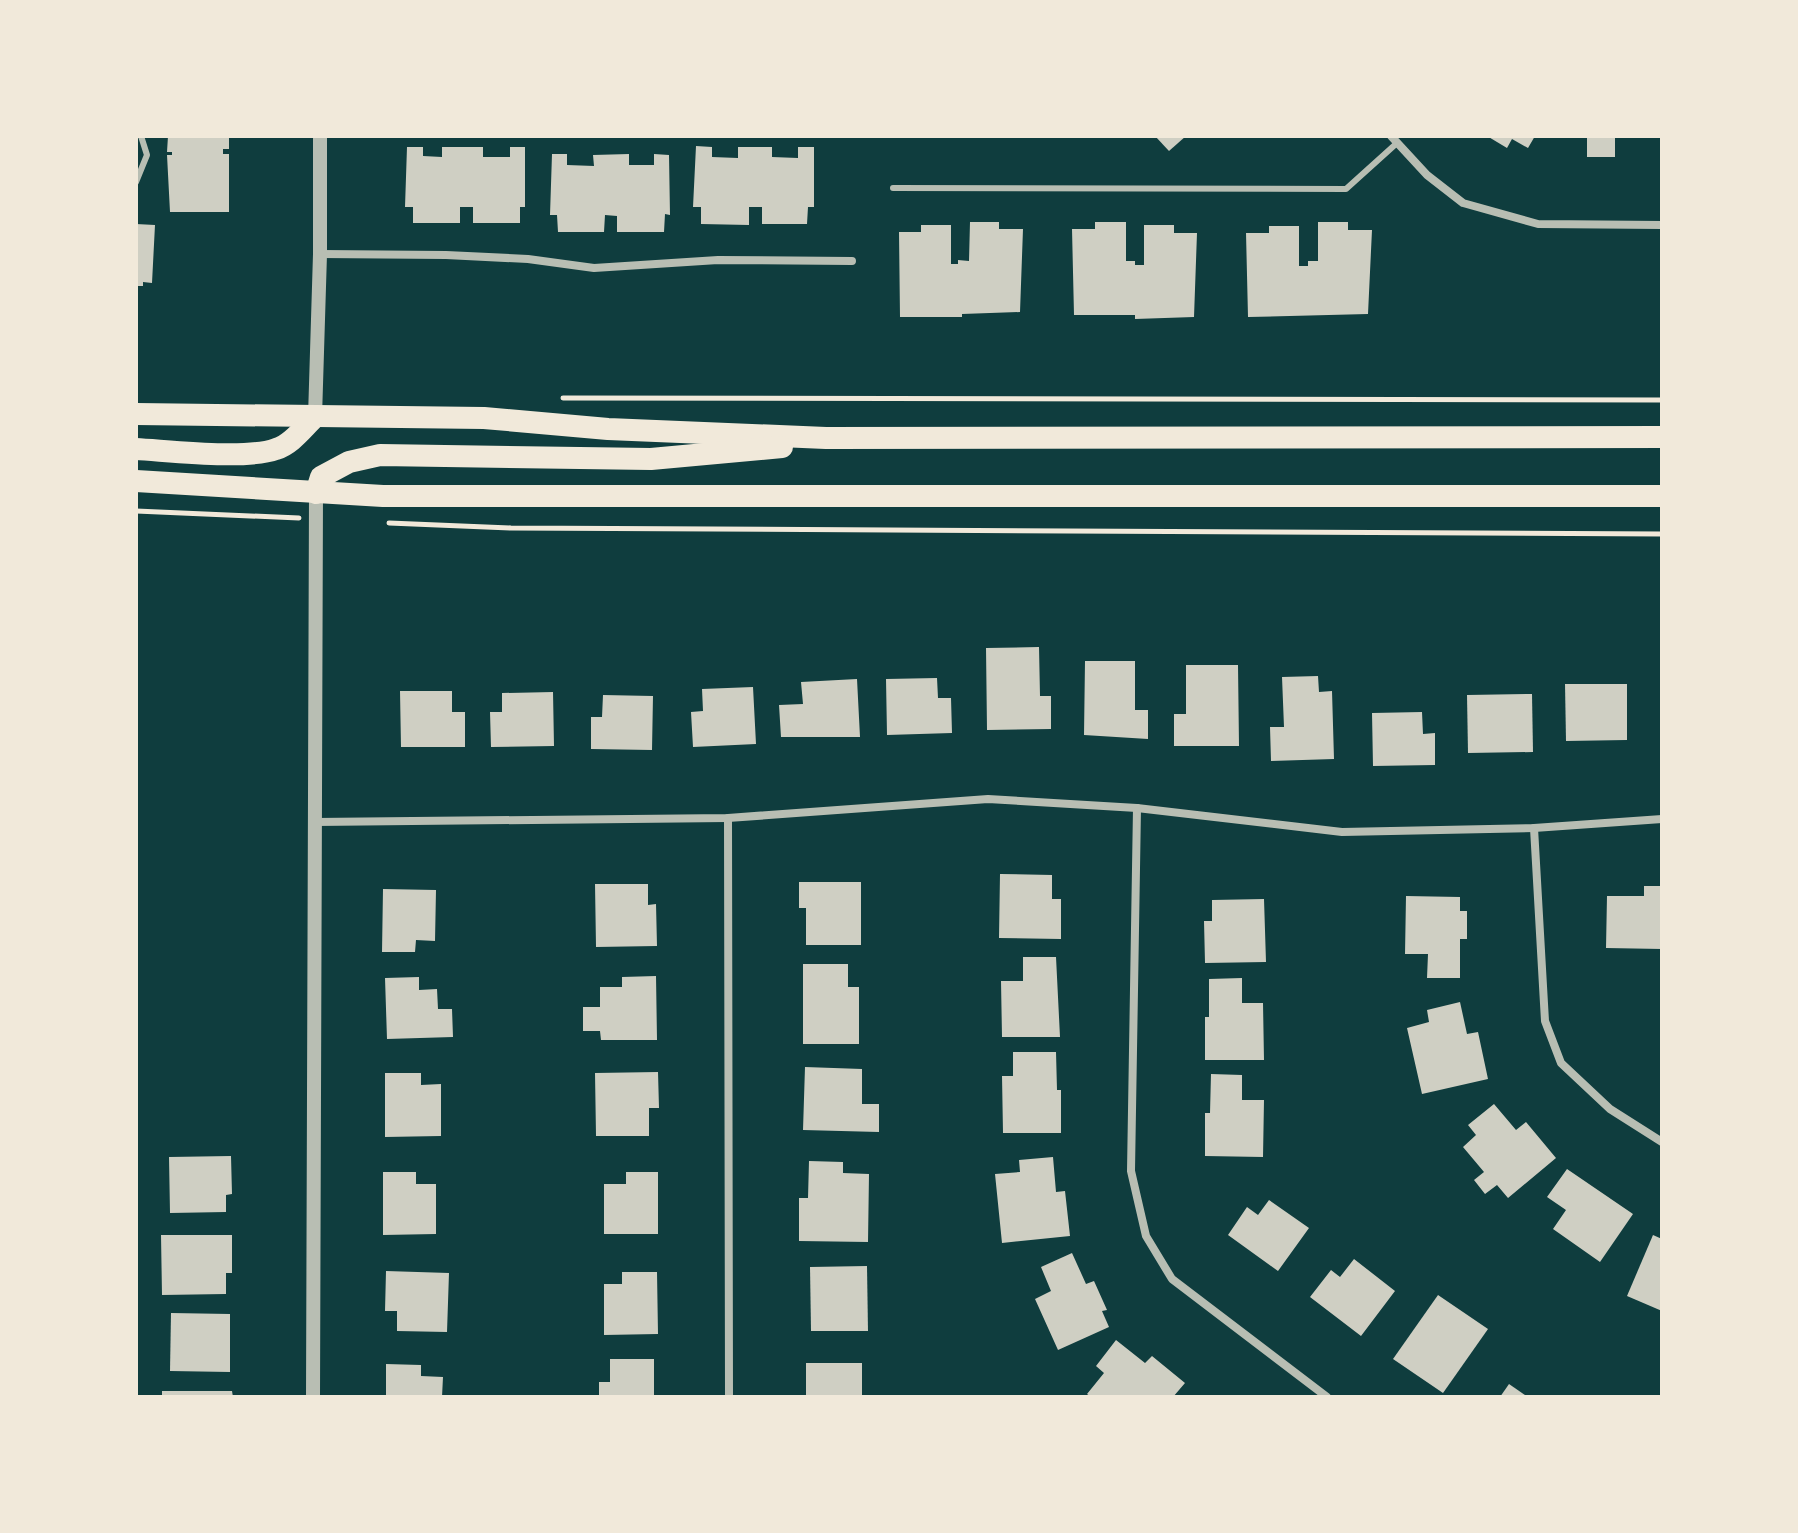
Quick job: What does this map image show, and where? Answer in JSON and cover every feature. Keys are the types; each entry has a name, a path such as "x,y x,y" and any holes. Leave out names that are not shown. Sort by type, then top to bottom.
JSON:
{"highway":[{"path":"136,414 484,418 608,429 826,438 1662,437"},
{"path":"136,449 249,454 276,449 291,441 315,417"},
{"path":"316,493 321,477 349,462 380,455 651,459 792,446 826,438"},
{"path":"136,481 383,496 1662,496"}],"street":[{"path":"315,417 320,136"},
{"path":"1394,139 1427,175 1463,203 1538,224 1662,225"},
{"path":"320,254 528,259 594,268 718,260 852,261"},
{"path":"313,1397 316,493"},
{"path":"315,822 728,818 988,799 1137,808 1342,832 1534,828 1662,819"},
{"path":"1137,808 1131,1171 1146,1236 1172,1279 1327,1397"},
{"path":"728,818 729,1397"},
{"path":"1534,828 1545,1021 1561,1063 1610,1109 1662,1142"}],"lane":[{"path":"136,182 147,155 141,136"},
{"path":"893,188 1346,189 1394,139"}],"path":[{"path":"562,398 1662,400"},
{"path":"136,511 316,519"},
{"path":"374,522 527,528 1662,534"}],"building":[{"path":"168,136 229,136 229,149 223,149 223,154 229,154 229,212 170,212 167,155 172,155 172,152 167,152"},
{"path":"1155,136 1186,136 1169,151"},
{"path":"1487,136 1535,136 1528,148 1512,139 1507,148"},
{"path":"1587,136 1615,136 1615,157 1587,157"},
{"path":"696,146 712,147 712,157 738,158 738,147 772,147 772,157 798,158 798,147 814,147 814,207 808,207 807,224 762,224 762,207 749,207 749,225 701,224 701,207 693,207"},
{"path":"407,147 423,147 423,156 442,157 442,147 483,147 483,157 510,157 510,147 525,147 525,207 520,207 520,223 473,223 473,207 460,207 460,223 413,223 413,207 405,207"},
{"path":"552,154 567,154 567,165 594,166 593,155 629,154 629,165 654,165 654,154 669,155 670,215 665,214 664,232 617,232 617,216 605,215 604,232 558,232 557,215 550,215"},
{"path":"970,222 999,222 999,229 1023,229 1020,312 962,314 962,317 900,317 899,232 921,232 921,225 951,225 951,264 958,264 958,260 969,261"},
{"path":"1095,222 1126,222 1126,261 1135,261 1135,265 1144,265 1144,225 1174,225 1174,233 1197,233 1194,317 1135,319 1135,315 1074,315 1072,229 1095,229"},
{"path":"1318,222 1348,222 1348,230 1372,230 1368,314 1248,317 1246,233 1269,233 1269,226 1299,226 1299,266 1308,266 1308,261 1318,261"},
{"path":"136,224 155,225 152,283 143,282 143,286 136,286"},
{"path":"1039,647 1040,696 1051,696 1051,729 987,730 986,648"},
{"path":"1085,661 1135,661 1135,710 1148,710 1148,739 1084,735"},
{"path":"1186,665 1238,665 1239,746 1174,746 1174,714 1186,714"},
{"path":"1318,676 1319,692 1332,691 1334,759 1271,761 1270,727 1284,727 1282,677"},
{"path":"937,678 938,698 951,698 952,733 887,735 886,679"},
{"path":"857,679 860,737 781,737 779,705 803,704 801,682"},
{"path":"1565,684 1627,684 1627,740 1566,741"},
{"path":"753,687 756,744 693,747 691,712 703,711 702,689"},
{"path":"400,691 452,691 452,712 465,712 465,747 401,747"},
{"path":"553,692 554,746 491,747 490,712 502,712 502,693"},
{"path":"1532,694 1533,752 1468,753 1467,695"},
{"path":"603,695 653,696 652,750 591,749 591,717 602,717"},
{"path":"1422,712 1423,734 1435,733 1435,765 1373,766 1372,713"},
{"path":"1000,874 1052,875 1052,899 1061,899 1061,939 999,938"},
{"path":"799,882 861,882 861,945 806,945 806,908 799,908"},
{"path":"595,884 648,884 648,905 656,904 657,946 596,947"},
{"path":"1644,886 1662,886 1662,949 1606,948 1607,896 1644,896"},
{"path":"383,889 436,890 435,941 416,940 415,952 382,952"},
{"path":"1406,896 1460,897 1460,911 1467,911 1467,939 1460,939 1460,978 1427,978 1428,954 1405,954"},
{"path":"1264,899 1266,962 1205,963 1204,921 1212,921 1212,900"},
{"path":"1023,957 1056,957 1060,1037 1002,1037 1001,981 1023,981"},
{"path":"803,964 848,964 848,987 859,987 859,1044 803,1044"},
{"path":"656,976 657,1040 601,1040 600,1031 583,1031 583,1007 600,1007 600,987 622,987 622,977"},
{"path":"419,977 419,990 437,989 438,1009 452,1009 453,1037 387,1039 385,978"},
{"path":"1242,978 1242,1003 1263,1003 1264,1060 1205,1060 1209,979"},
{"path":"1460,1002 1467,1034 1478,1032 1488,1079 1422,1094 1407,1028 1429,1022 1427,1010"},
{"path":"1013,1052 1056,1052 1057,1090 1061,1090 1061,1133 1003,1133 1002,1076 1013,1076"},
{"path":"805,1067 862,1069 862,1104 879,1104 879,1132 803,1130"},
{"path":"658,1072 659,1108 649,1108 649,1136 596,1136 595,1073"},
{"path":"385,1073 421,1073 421,1085 441,1084 441,1136 385,1137"},
{"path":"1211,1074 1242,1075 1242,1100 1264,1100 1263,1157 1205,1156 1205,1113 1210,1113"},
{"path":"1494,1104 1516,1130 1526,1122 1556,1158 1508,1198 1497,1185 1485,1194 1474,1180 1484,1172 1463,1147 1476,1135 1468,1125"},
{"path":"231,1156 232,1194 226,1195 226,1212 170,1213 169,1157"},
{"path":"1053,1157 1056,1192 1065,1191 1070,1236 1002,1243 995,1174 1020,1172 1019,1160"},
{"path":"809,1161 843,1162 843,1173 869,1174 868,1242 799,1241 799,1198 808,1198"},
{"path":"1567,1169 1633,1214 1600,1262 1553,1229 1566,1210 1547,1197"},
{"path":"383,1172 416,1172 416,1184 436,1184 436,1234 383,1235"},
{"path":"626,1172 658,1172 658,1234 604,1234 604,1184 626,1184"},
{"path":"1269,1200 1309,1228 1278,1271 1228,1235 1247,1207 1258,1215"},
{"path":"161,1235 232,1235 232,1273 226,1273 226,1294 162,1295"},
{"path":"1653,1235 1662,1239 1662,1311 1627,1296"},
{"path":"1072,1253 1086,1284 1094,1281 1107,1310 1102,1311 1109,1327 1058,1350 1035,1299 1051,1291 1041,1267"},
{"path":"1354,1259 1395,1291 1361,1336 1310,1297 1331,1270 1340,1277"},
{"path":"867,1266 868,1331 811,1331 810,1267"},
{"path":"386,1271 449,1273 447,1332 397,1331 397,1311 385,1311"},
{"path":"622,1272 657,1272 658,1334 604,1335 604,1284 622,1284"},
{"path":"1438,1295 1488,1329 1443,1393 1393,1359"},
{"path":"171,1313 230,1314 230,1372 170,1371"},
{"path":"1116,1340 1145,1363 1152,1356 1185,1383 1173,1397 1091,1397 1087,1394 1104,1373 1096,1366"},
{"path":"610,1359 654,1359 654,1397 599,1397 599,1382 610,1382"},
{"path":"806,1363 862,1363 862,1397 806,1397"},
{"path":"386,1364 421,1365 421,1376 443,1377 442,1397 386,1397"},
{"path":"1509,1384 1528,1397 1500,1397"},
{"path":"162,1391 232,1391 233,1397 162,1397"}]}
